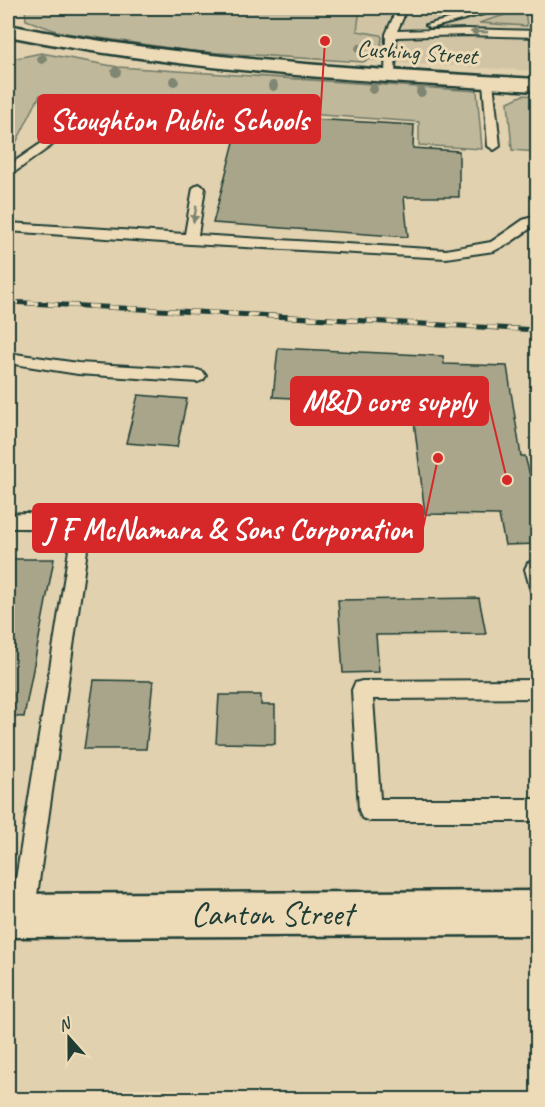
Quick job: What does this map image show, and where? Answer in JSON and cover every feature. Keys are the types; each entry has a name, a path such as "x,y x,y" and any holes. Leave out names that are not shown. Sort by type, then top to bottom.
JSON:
{"street":[{"name":"Cushing Street","path":"8,31 71,45 164,58 537,85"},
{"name":"Canton Street","path":"15,916 537,913"}],"lane":[{"path":"390,76 391,34 398,18 399,8"},
{"path":"391,34 501,8"},
{"path":"391,34 467,32 537,34"},
{"path":"488,82 494,146"},
{"path":"8,171 80,120"},
{"path":"190,240 199,188"},
{"path":"8,227 190,240 447,254 472,252 494,246 504,242 524,224 537,219"},
{"path":"8,358 49,366 89,370 198,376"},
{"path":"8,520 42,520 56,524 76,536 78,550 15,916"},
{"path":"537,689 362,690 370,810 537,810"}],"shaded area":[{"path":"25,8 537,8 537,71 190,51 59,32"},
{"path":"25,8 360,8 357,31 382,37 380,54 363,62 190,51 59,32 26,20"},
{"path":"525,11 527,26 479,23"},
{"path":"41,53 118,67 477,91 482,149 419,145 419,122 40,95 8,159 8,64 17,58"},
{"path":"523,95 537,96 537,152 512,150 508,102"}],"building":[{"path":"241,115 414,125 413,148 459,151 459,197 404,197 408,237 213,223"},
{"path":"278,348 443,356 444,364 507,366 521,456 525,456 537,503 537,544 505,545 499,515 425,514 412,404 273,397"},
{"path":"138,395 187,399 177,447 126,443"},
{"path":"8,559 54,559 24,717 8,716"},
{"path":"479,598 486,634 376,635 379,672 343,673 338,600"},
{"path":"94,680 153,681 146,749 84,749"},
{"path":"219,695 261,695 261,705 275,705 275,744 216,743"}],"railway":[{"path":"8,302 538,330"}],"place":[{"name":"Stoughton Public Schools","path":"325,41"},
{"name":"J F McNamara & Sons Corporation","path":"438,458"},
{"name":"M&D core supply","path":"507,480"}]}
